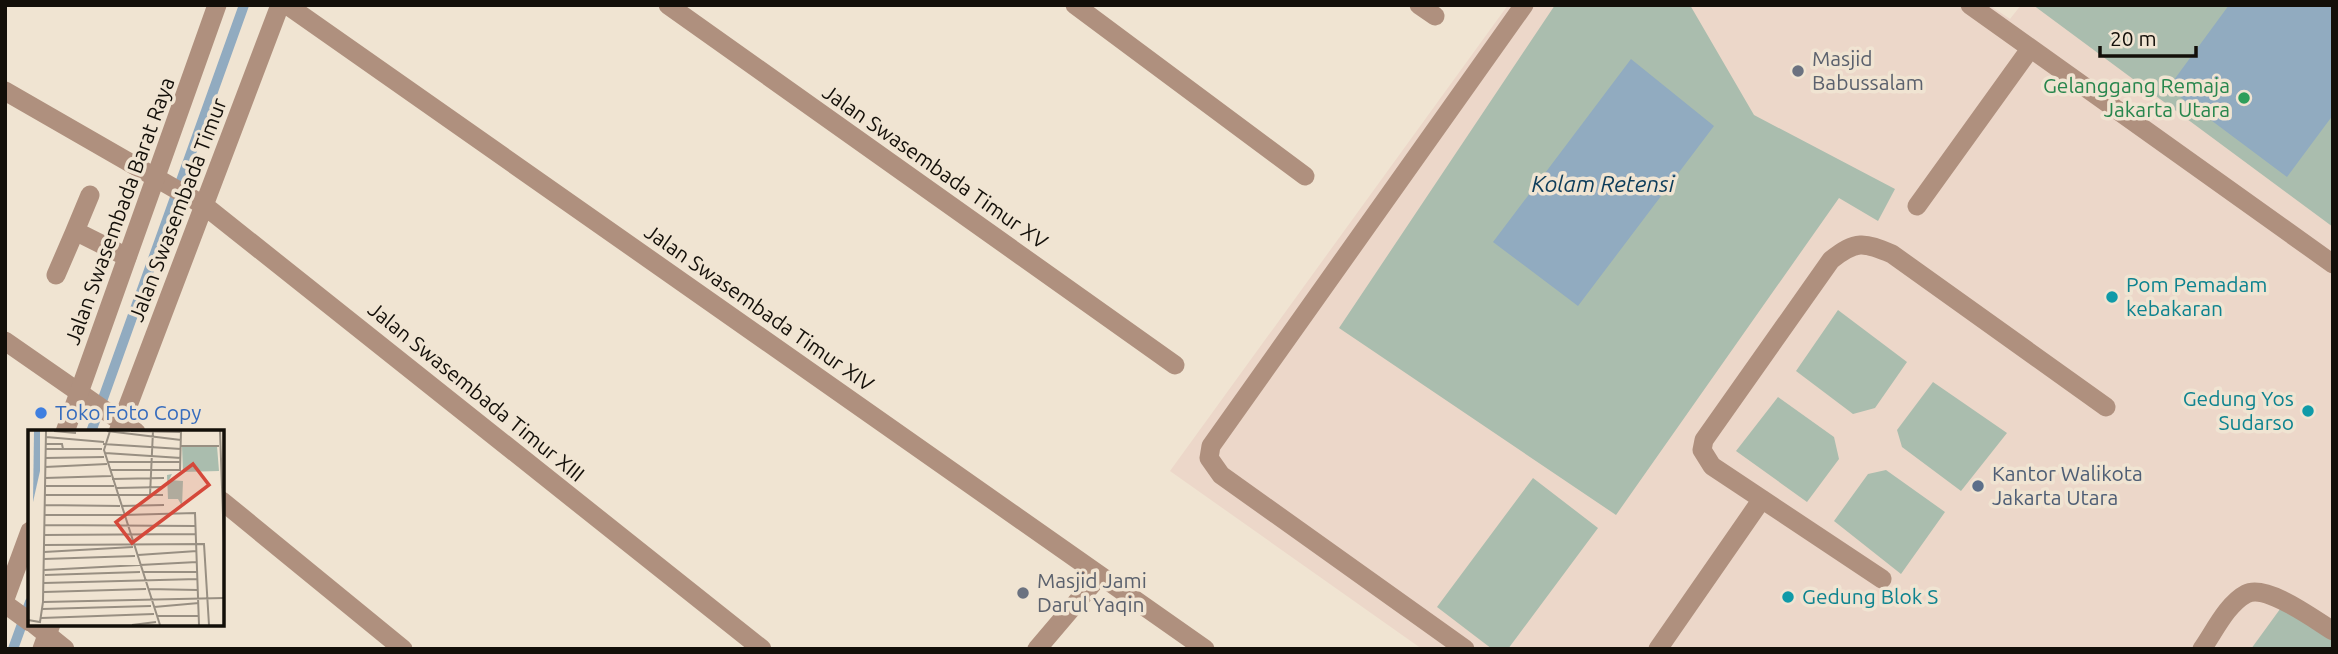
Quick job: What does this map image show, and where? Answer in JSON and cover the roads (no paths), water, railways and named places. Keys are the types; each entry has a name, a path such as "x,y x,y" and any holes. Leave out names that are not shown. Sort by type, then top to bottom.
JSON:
{"street":[{"name":"Jalan Swasembada Barat Raya","path":"66,430 83,396 127,257 161,180 216,5"},
{"name":"Jalan Swasembada Timur","path":"123,426 201,203 280,5"},
{"name":"Jalan Swasembada Timur XIV","path":"287,5 1205,649"},
{"name":"Jalan Swasembada Timur XV","path":"668,5 1175,365"},
{"path":"1075,5 1305,176"},
{"path":"1465,649 1221,475 1209,458 1210,446 1524,5"},
{"path":"1970,5 2333,264"},
{"path":"1917,206 2030,49"},
{"name":"Jalan Swasembada Timur XIII","path":"5,91 201,203 762,649"},
{"path":"56,275 90,195"},
{"path":"75,231 127,257"},
{"path":"1882,579 1712,466 1702,450 1704,440 1831,260 1847,247 1867,244 1892,254 2106,407"},
{"path":"5,341 123,426"},
{"path":"1658,649 1762,499"},
{"path":"224,503 403,649"},
{"path":"1037,649 1099,576"},
{"path":"2202,649 2234,603 2247,593 2261,592 2279,599 2333,631"},
{"path":"35,626 65,649"}],"water":[{"path":"2229,5 2333,5 2333,115 2287,177 2168,88"},
{"name":"Kolam Retensi","path":"1631,59 1714,126 1578,306 1493,242"}],"waterway":[{"path":"92,430 244,5"},
{"path":"13,649 28,608"}],"place":[{"name":"Masjid Babussalam","path":"1798,71"},
{"name":"Gelanggang Remaja Jakarta Utara","path":"2244,98"},
{"name":"Pom Pemadam kebakaran","path":"2112,297"},
{"name":"Gedung Yos Sudarso","path":"2308,411"},
{"name":"Toko Foto Copy","path":"41,413"},
{"name":"Kantor Walikota Jakarta Utara","path":"1978,486"},
{"name":"Masjid Jami Darul Yaqin","path":"1023,593"},
{"name":"Gedung Blok S","path":"1788,597"}]}
